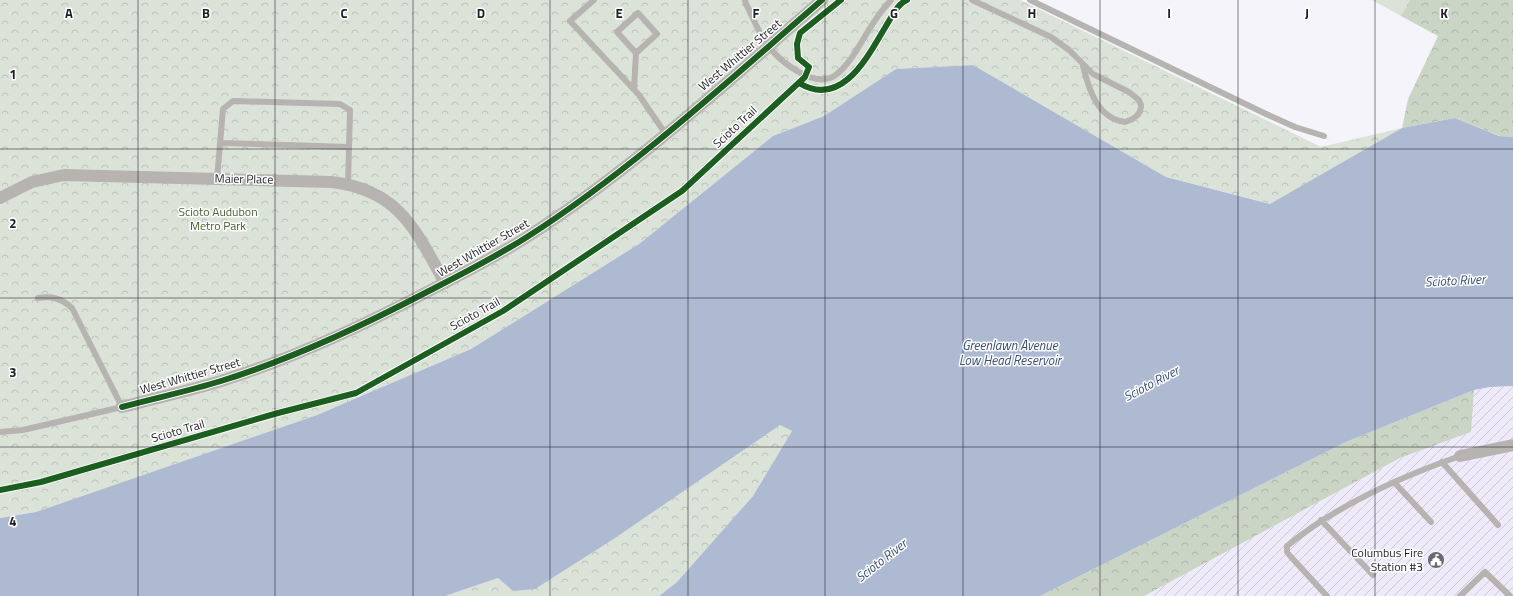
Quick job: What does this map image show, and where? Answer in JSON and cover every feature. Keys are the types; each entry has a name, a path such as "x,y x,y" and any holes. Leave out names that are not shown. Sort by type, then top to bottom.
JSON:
{"street":[{"name":"West Whittier Street","path":"122,407 221,381 298,353 382,315 491,259 528,236 598,187 665,133 822,0"},
{"name":"Maier Place","path":"0,198 32,182 64,175 332,182 348,184 377,194 399,211 411,225 445,282"},
{"path":"1460,456 1513,446"}],"lane":[{"path":"594,0 570,21 634,89 665,133"},
{"path":"745,0 768,46 779,57 805,77 821,79 836,75 848,62 876,18 891,0"},
{"path":"972,0 1051,37 1068,50 1083,66 1101,80 1124,89 1139,100 1141,110 1137,116 1125,122 1109,118 1101,112 1086,80 1083,66"},
{"path":"1030,0 1264,113 1295,127 1324,136"},
{"path":"634,89 636,53 657,34 638,13 617,32 636,53"},
{"path":"217,179 223,109 233,101 340,104 350,110 348,184"},
{"path":"220,143 349,147"},
{"path":"0,432 23,430 122,407 72,308 58,298 49,296 38,298"},
{"path":"1327,596 1287,552 1287,546 1321,520 1394,482 1460,456"},
{"path":"1442,462 1498,525"},
{"path":"1394,482 1431,522"},
{"path":"1321,520 1373,575"},
{"path":"1460,596 1485,572 1510,596"}],"shaded area":[{"path":"1513,386 1513,596 1144,596 1400,458 1471,432 1474,390 1490,387"}],"green space":[{"name":"Scioto Audubon Metro Park","path":"0,0 1020,0 1321,147 1402,128 1271,204 1166,177 973,65 896,69 824,116 773,136 639,244 471,349 317,415 36,512 0,518"},
{"path":"1372,0 1410,0 1401,16"},
{"path":"1410,0 1513,0 1513,137 1500,136 1455,118 1402,128 1408,99 1438,36 1401,16"},
{"path":"1474,390 1471,432 1400,458 1144,596 1040,596 1346,442"},
{"path":"780,425 792,431 753,496 677,582 659,596 445,596 498,578 513,591"}],"water":[{"name":"Greenlawn Avenue Low Head Reservoir","path":"973,65 1166,177 1270,204 1402,128 1455,118 1499,136 1513,137 1513,386 1490,387 1474,390 1346,442 1040,596 659,596 677,582 753,496 792,431 780,425 615,538 535,589 513,591 498,578 445,596 0,596 0,518 36,512 317,415 471,349 639,244 773,136 824,116 896,69"}],"cycle path":[{"path":"122,407 197,388 274,363 325,342 376,318 502,252 566,211 642,154 679,124 822,0"},
{"name":"Scioto Trail","path":"0,490 41,482 278,413 356,393 503,311 682,191 805,77 809,67 798,58 797,44 800,33 841,0"},
{"path":"799,83 814,89 828,89 841,84 852,76 871,51 900,4 907,0"}],"place":[{"name":"Columbus Fire Station #3","path":"1436,560"}],"water label":[{"name":"Scioto River","path":"1455,280"},
{"name":"Scioto River","path":"1151,383"},
{"name":"Scioto River","path":"881,560"}]}
